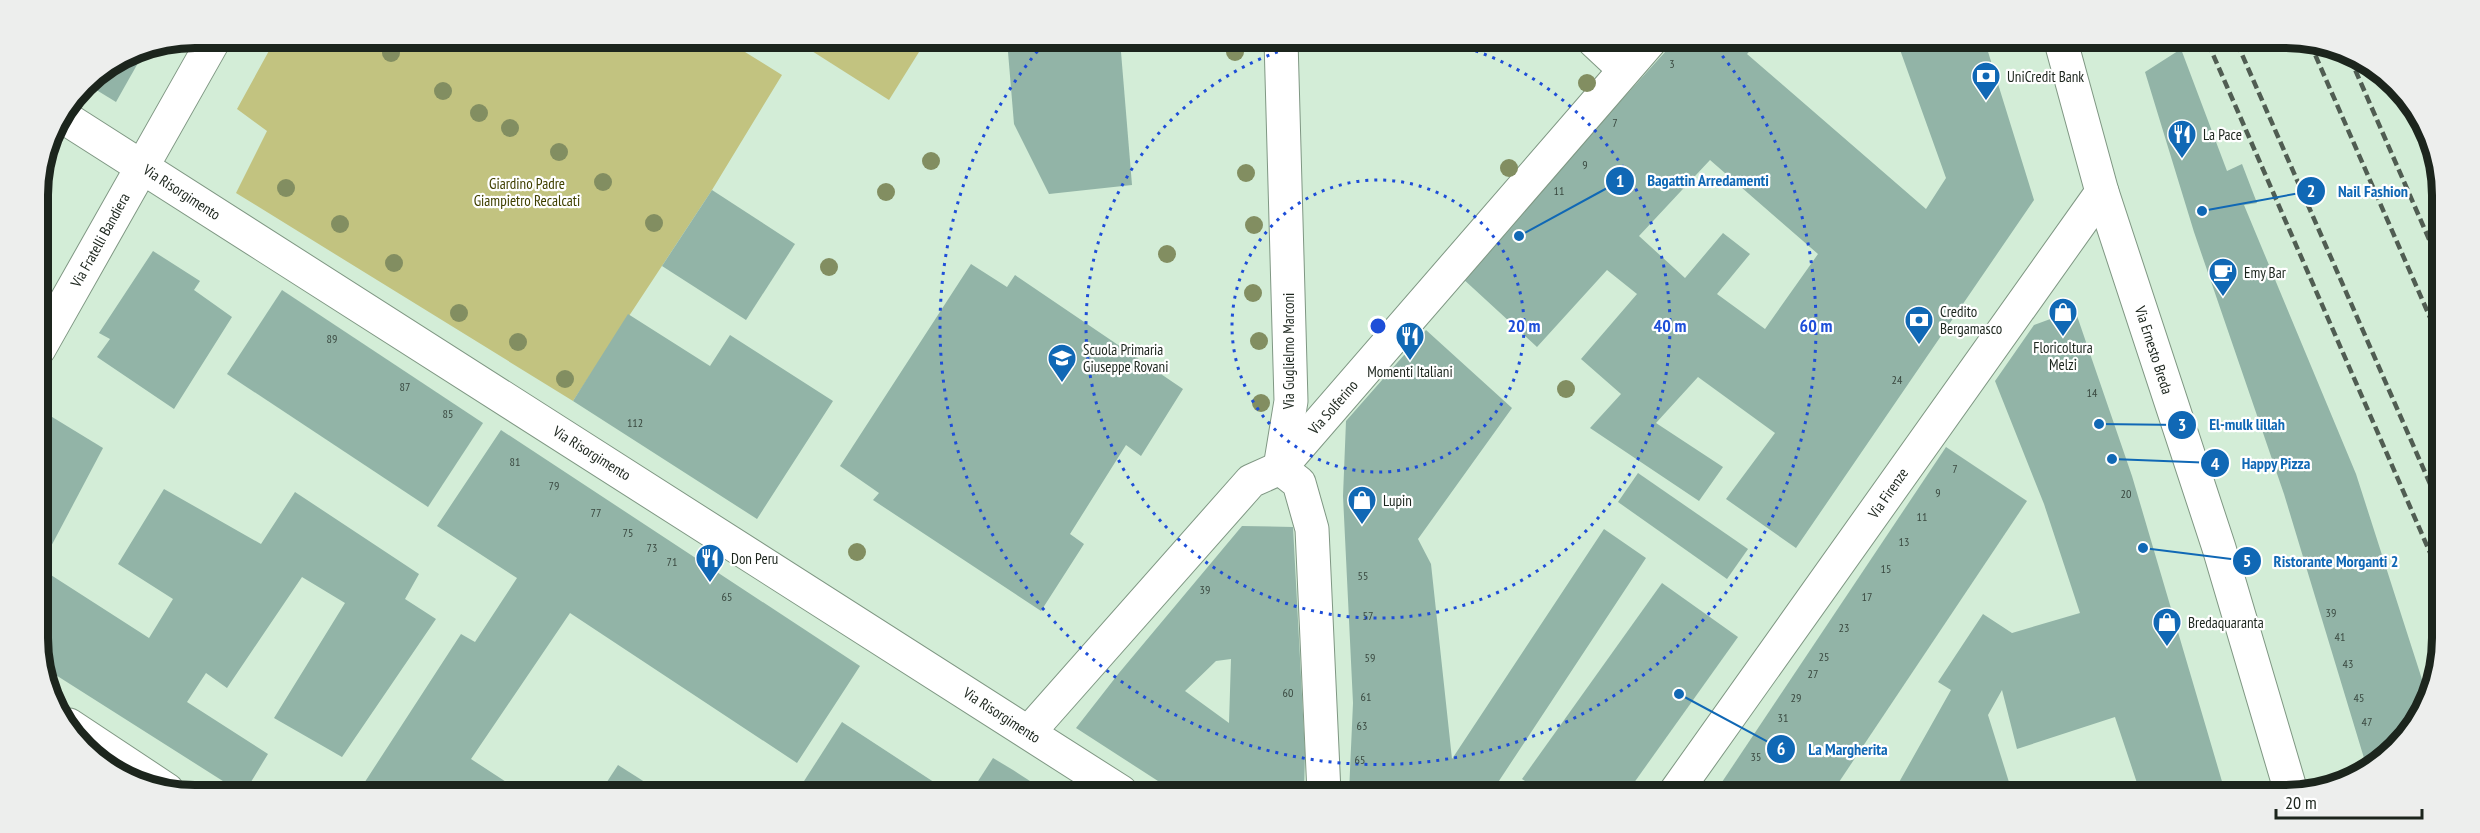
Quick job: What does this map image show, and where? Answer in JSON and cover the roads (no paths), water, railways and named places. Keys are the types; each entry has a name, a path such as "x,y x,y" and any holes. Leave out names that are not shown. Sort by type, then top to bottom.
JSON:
{"street":[{"name":"Via Fratelli Bandiera","path":"48,333 209,48"},
{"name":"Via Guglielmo Marconi","path":"1280,468 1291,401 1281,48"},
{"path":"1602,48 1624,69"},
{"name":"Via Solferino","path":"1029,732 1251,481 1280,468 1644,48"},
{"name":"Via Ernesto Breda","path":"2063,48 2102,192 2218,548 2289,785"},
{"name":"Via Risorgimento","path":"69,120 1110,785"},
{"name":"Via Firenze","path":"1680,785 2102,192"},
{"path":"1280,468 1299,483 1312,529 1324,785"},
{"path":"87,737 147,777"}],"railway":[{"path":"2210,48 2432,557"},
{"path":"2239,48 2432,488"},
{"path":"2313,51 2432,322"},
{"path":"2353,65 2432,246"}],"place":[{"name":"UniCredit Bank","path":"1986,102"},
{"name":"La Pace","path":"2182,160"},
{"name":"Nail Fashion","path":"2202,211"},
{"name":"Bagattin Arredamenti","path":"1519,236"},
{"name":"Emy Bar","path":"2223,298"},
{"name":"Floricoltura Melzi","path":"2063,338"},
{"name":"Credito Bergamasco","path":"1919,346"},
{"name":"Momenti Italiani","path":"1410,362"},
{"name":"Scuola Primaria Giuseppe Rovani","path":"1062,384"},
{"name":"El-mulk lillah","path":"2099,424"},
{"name":"Happy Pizza","path":"2112,459"},
{"name":"Lupin","path":"1362,526"},
{"name":"Ristorante Morganti 2","path":"2143,548"},
{"name":"Don Peru","path":"710,584"},
{"name":"Bredaquaranta","path":"2167,648"},
{"name":"La Margherita","path":"1679,694"}],"park label":[{"name":"Giardino Padre Giampietro Recalcati","path":"527,192"}]}
